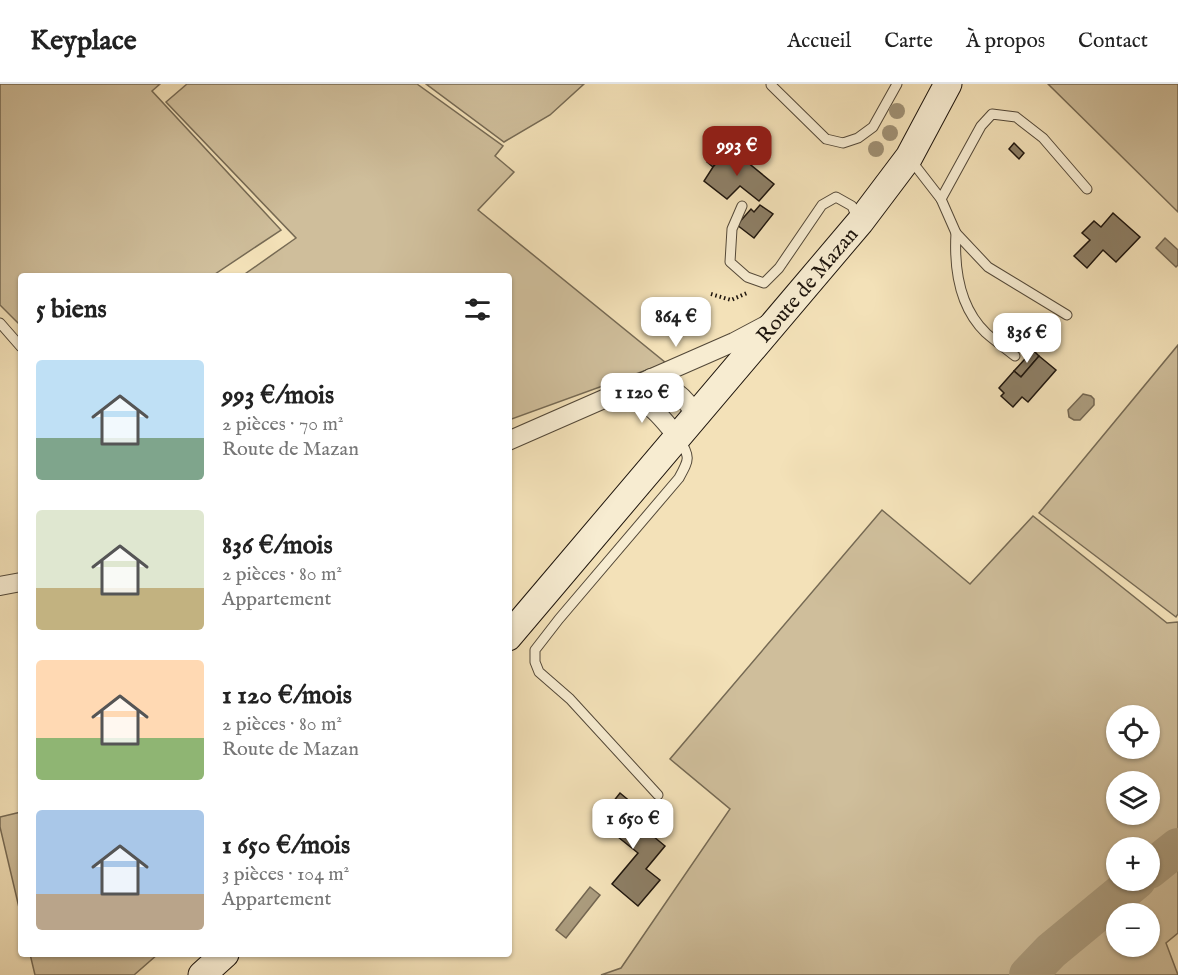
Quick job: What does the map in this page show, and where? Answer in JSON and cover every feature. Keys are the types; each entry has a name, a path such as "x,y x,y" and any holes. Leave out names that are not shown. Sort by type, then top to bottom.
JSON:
{"main road":[{"name":"Route de Mazan","path":"512,632 860,222 909,158 948,84"},
{"path":"202,975 222,957"}],"street":[{"path":"512,439 734,342 780,317"},
{"path":"610,398 639,400 685,429 692,412 688,405 671,388 651,378"},
{"path":"0,586 18,583"}],"lane":[{"path":"771,85 826,139 843,143 858,138 873,127 897,84"},
{"path":"941,199 981,126 992,114 1016,117 1043,138 1087,189"},
{"path":"909,158 941,199 956,233 988,267 1067,315"},
{"path":"742,206 732,229 730,262 747,277 764,283 779,267 822,205 836,197 852,206 860,222"},
{"path":"956,233 955,256 959,287 968,310 984,332 1015,356"},
{"path":"0,322 18,343"},
{"path":"658,795 570,699 540,672 535,662 535,650 679,478 688,461 685,429"}],"path":[{"path":"711,294 731,300 764,283"}],"shaded area":[{"path":"0,84 160,84 152,91 281,230 216,273 18,273 18,323 0,305"},
{"path":"187,84 417,84 503,146 495,156 514,172 478,210 666,363 512,419 512,273 246,273 296,238 166,102"},
{"path":"426,84 584,84 550,115 504,142"},
{"path":"1048,84 1178,84 1178,212"},
{"path":"1165,238 1178,250 1176,267 1156,248"},
{"path":"1178,345 1178,614 1176,617 1039,513"},
{"path":"1083,394 1094,399 1094,405 1080,420 1074,420 1069,417 1068,410"},
{"path":"882,510 970,584 1033,516 1167,623 1178,622 1178,933 1166,943 1178,975 601,975 621,968 730,809 670,759"},
{"path":"18,813 18,903 0,827 0,817"},
{"path":"590,887 600,895 566,938 556,930"},
{"path":"31,957 155,957 134,975 35,975"}],"building":[{"path":"724,142 730,148 713,167 707,162"},
{"path":"1014,143 1024,153 1019,159 1009,149"},
{"path":"730,148 774,184 759,201 740,186 727,199 704,181"},
{"path":"760,205 773,214 754,238 737,225 751,209 754,212"},
{"path":"1113,213 1140,237 1116,262 1103,250 1087,268 1074,256 1090,240 1082,233 1094,221 1101,227"},
{"path":"1033,350 1039,356 1021,377 1014,371"},
{"path":"1039,356 1056,370 1028,402 1022,397 1013,407 1001,396 1004,393 999,388 1014,371 1021,377"},
{"path":"620,793 638,808 630,817 665,846 646,869 660,880 638,906 612,884 638,853 598,821"}],"waterway":[{"path":"1160,861 1178,847"},
{"path":"1028,975 1051,951 1124,891"}]}
